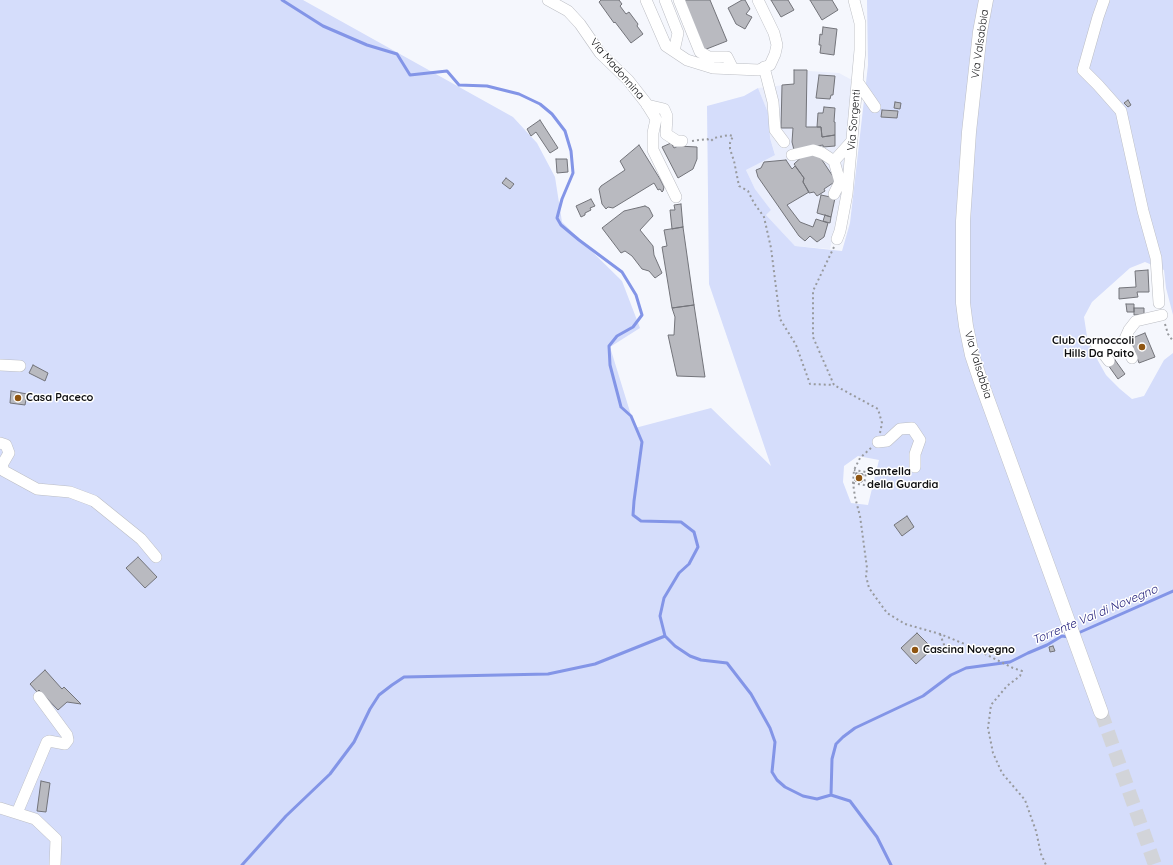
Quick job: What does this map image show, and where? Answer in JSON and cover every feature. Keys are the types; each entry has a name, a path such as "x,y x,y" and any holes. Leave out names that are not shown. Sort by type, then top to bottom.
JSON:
{"main road":[{"name":"Via Valsabbia","path":"986,0 980,32 968,132 963,221 963,303 966,326 972,355 1099,708"}],"street":[{"name":"Via Madonnina","path":"548,0 568,10 580,24 600,53 628,80 647,105 656,119 652,134 653,150 676,198"},
{"path":"646,0 666,46 687,60 713,68 759,70 770,65 775,54 777,44 774,33 758,0"},
{"path":"665,0 678,33 674,51"},
{"path":"679,0 700,52 709,57 727,57 733,68"},
{"name":"Via Sorgenti","path":"835,243 840,231 847,194 860,50 860,23 854,0"},
{"path":"1104,0 1083,70 1121,111 1143,211 1156,258 1159,303"},
{"path":"764,67 773,102 775,130 784,142"},
{"path":"857,81 875,107"},
{"path":"1098,85 1110,90 1120,100"},
{"path":"647,105 664,109 667,116 666,134 678,141 682,141"},
{"path":"834,161 852,141"},
{"path":"792,155 812,150 822,153 834,161 840,182 834,194"},
{"path":"1109,360 1096,344 1130,355 1124,341 1129,330 1136,321 1155,316 1162,316"},
{"path":"0,364 20,366"},
{"path":"878,442 887,441 900,429 912,428 920,440 915,454 915,467"},
{"path":"0,443 6,445 9,453 2,465 4,471 37,489 70,492 94,501 141,539 156,557"},
{"path":"17,814 45,746 49,741 65,744 68,740 67,735 39,697"},
{"path":"0,808 35,819 56,839 55,865"}],"path":[{"path":"682,141 707,139 711,141 714,138 731,135 733,137 730,143 730,150 734,161 739,186 748,190 754,203 764,217 771,248 780,319 796,345 810,384 834,385 878,409 882,423 878,442 860,458 854,470 852,483 860,516 867,568 866,576 869,588 887,613 905,624 940,634 1022,671 1020,676 1007,686 991,705 988,728 993,753 1002,773 1025,800 1036,831 1045,865"},
{"path":"834,385 813,337 812,291 835,243"},
{"path":"852,483 864,485 866,472 854,470"},
{"path":"940,634 946,650"}],"shaded area":[{"path":"0,0 303,0 513,117 537,143 555,177 562,222 622,281 640,328 610,347 635,428 711,408 771,466 709,284 707,106 744,96 758,88 769,115 770,138 775,155 746,170 755,189 771,210 766,215 795,246 842,251 850,223 868,65 867,0 1173,0 1173,315 1166,288 1164,270 1145,262 1130,268 1092,302 1084,317 1088,343 1106,375 1132,399 1144,396 1164,360 1173,353 1173,865 0,865","holes":["858,456 879,460 868,505 851,503 843,482 844,466"]},
{"path":"794,70 839,73 852,80 844,186 830,249 795,246 766,215 771,210 755,189 746,170 775,154 770,138 769,115 758,88 794,84"}],"building":[{"path":"601,0 619,0 622,4 620,6 626,14 629,12 643,34 631,43 599,2"},
{"path":"684,0 710,0 727,41 704,50"},
{"path":"742,0 745,0 750,9 746,14 752,17 745,29 736,24 728,8"},
{"path":"771,0 788,0 794,10 781,17"},
{"path":"810,0 832,0 838,10 822,20"},
{"path":"823,27 837,29 834,55 820,53 820,34 822,35"},
{"path":"794,70 807,70 806,127 821,127 822,137 835,135 835,146 823,147 823,145 794,150 792,142 793,128 781,128 782,85 794,84"},
{"path":"819,75 835,76 833,95 831,95 830,99 816,98"},
{"path":"1128,100 1131,105 1128,107 1124,103"},
{"path":"895,102 901,103 900,109 894,108"},
{"path":"824,107 835,108 835,135 822,137 821,127 817,127 818,113 823,113"},
{"path":"882,110 898,111 897,118 881,117"},
{"path":"540,120 558,148 550,153 536,132 531,136 527,129"},
{"path":"671,143 674,148 678,146 697,147 697,159 693,169 678,178 662,147"},
{"path":"639,145 660,179 664,187 663,191 662,192 660,189 658,190 654,183 613,208 608,207 606,209 602,204 599,189 601,186 625,170 620,161"},
{"path":"806,153 818,154 836,181 817,196 814,192 809,193 803,182 804,178 794,164"},
{"path":"556,159 567,159 568,172 557,173"},
{"path":"786,160 792,169 795,166 804,178 803,182 809,192 787,205 800,222 813,227 816,219 828,223 824,237 817,242 810,236 805,241 799,236 758,177 756,170 761,168 764,162"},
{"path":"506,178 514,184 510,189 502,183"},
{"path":"821,195 835,198 831,217 817,213"},
{"path":"591,199 595,206 590,208 591,210 581,217 576,206"},
{"path":"681,204 683,227 672,229 670,210 675,210 674,205"},
{"path":"645,206 649,208 653,216 640,230 653,246 654,255 662,273 655,278 649,271 642,269 632,256 625,251 621,253 602,228 624,211"},
{"path":"825,215 831,217 830,223 823,221"},
{"path":"683,227 694,305 672,308 662,247 667,246 664,230"},
{"path":"1148,270 1149,292 1137,292 1138,297 1119,299 1119,288 1136,287 1135,271"},
{"path":"1126,304 1134,304 1134,312 1127,312"},
{"path":"694,305 705,377 677,376 668,335 674,335 675,317 672,308"},
{"path":"1134,308 1144,308 1144,314 1134,315"},
{"path":"1145,333 1155,357 1139,363 1130,339"},
{"path":"1115,360 1125,374 1118,379 1108,365"},
{"path":"33,365 48,373 45,381 29,373"},
{"name":"Casa Paceco","path":"11,391 27,394 25,405 10,403"},
{"name":"Santella della Guardia","path":"856,473 863,474 862,482 855,481"},
{"path":"907,516 914,527 902,536 894,525"},
{"path":"138,557 157,577 145,588 126,568"},
{"name":"Cascina Novegno","path":"917,633 928,644 925,647 930,651 916,664 901,648"},
{"path":"1053,646 1055,651 1050,652 1049,647"},
{"path":"45,670 62,689 64,687 81,704 67,702 58,710 39,690 37,692 30,684"},
{"path":"41,781 50,783 46,812 37,811"}],"waterway":[{"path":"282,0 323,26 367,45 397,54 410,75 447,71 459,85 487,86 519,94 540,104 552,114 565,131 571,151 573,173 562,199 557,218 561,225 579,240 622,272 636,295 642,315 633,327 617,336 609,346 610,365 621,407 631,416 642,442 633,515 641,521 681,522 694,532 698,547 689,564 679,573 664,598 660,616 665,636 675,646 690,656 701,660 727,663 751,694 770,728 775,742 772,772 777,780 785,787 803,796 817,799 831,795 850,801 877,837 891,865"},
{"name":"Torrente Val di Novegno","path":"1076,634 1173,591"},
{"path":"242,865 286,816 330,774 354,742 370,709 379,695 404,677 548,674 595,664 665,636"},
{"name":"Torrente Val di Novegno","path":"831,795 832,759 836,744 855,728 923,696 951,675 966,668 1010,662 1047,645 1062,636 1069,637"}],"tunnel":[{"path":"1101,712 1155,865"}],"place":[{"name":"Club Cornoccoli Hills Da Paito","path":"1142,347"},
{"name":"Casa Paceco","path":"18,398"},
{"name":"Santella della Guardia","path":"859,478"},
{"name":"Cascina Novegno","path":"915,650"}]}
